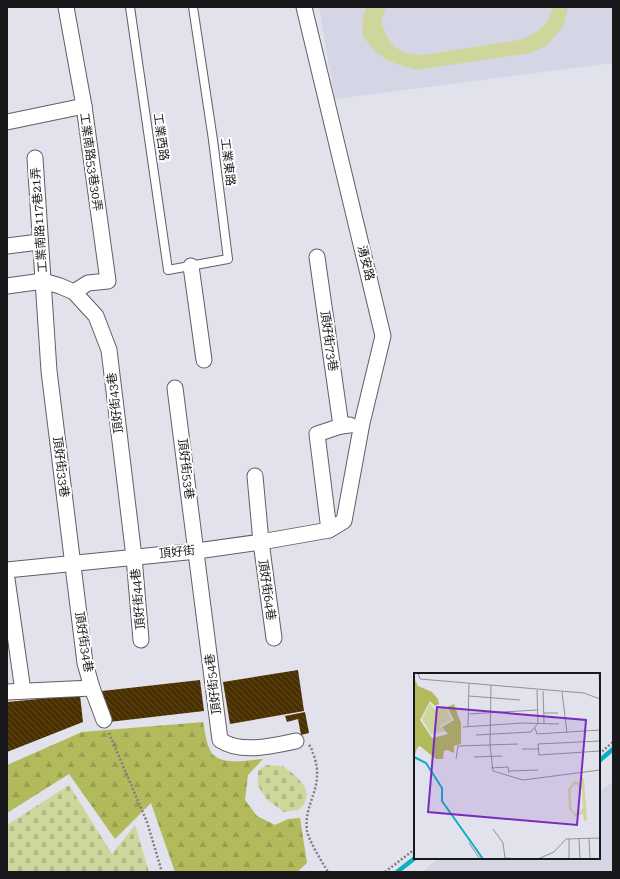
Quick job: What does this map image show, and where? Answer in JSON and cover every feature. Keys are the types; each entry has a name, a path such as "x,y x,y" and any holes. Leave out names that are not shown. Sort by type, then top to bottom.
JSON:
{"street":[{"name":"工業南路53巷30弄","path":"66,7 84,106 108,281 88,283 74,292"},
{"name":"湧安路","path":"304,7 383,336 362,423 344,521"},
{"path":"7,122 84,106"},
{"name":"工業南路117巷21弄","path":"34,158 49,371"},
{"path":"7,246 39,242"},
{"name":"頂好街73巷","path":"317,257 341,426"},
{"path":"191,266 204,360"},
{"path":"7,286 43,281"},
{"name":"頂好街43巷","path":"43,281 74,292 96,316 109,350 134,557"},
{"name":"頂好街33巷","path":"49,371 73,562"},
{"name":"頂好街53巷","path":"175,388 197,550"},
{"path":"329,530 317,434 341,426 362,423"},
{"name":"頂好街64巷","path":"256,476 260,542 274,638"},
{"name":"頂好街","path":"7,570 260,542 329,530 344,521"},
{"name":"頂好街54巷","path":"197,550 220,740 226,744 237,747 277,745 296,741"},
{"name":"頂好街44巷","path":"134,557 141,640"},
{"name":"頂好街34巷","path":"73,562 85,663 92,688 104,720"},
{"path":"7,579 23,691"},
{"path":"7,692 92,688"}],"lane":[{"name":"工業西路","path":"130,7 168,270"},
{"name":"工業東路","path":"168,270 228,259 213,140 193,7"}],"path":[{"path":"104,720 147,822 162,872"},
{"path":"296,741 301,740 306,742 311,747 316,764 318,776 307,817 307,832 328,872"},
{"path":"600,753 613,742"},
{"path":"385,872 414,850"}],"shaded area":[{"path":"319,7 613,7 613,63 335,99"},
{"path":"613,782 613,872 422,872 438,859 600,859 600,791"}],"green space":[{"path":"366,7 386,7 381,22 387,37 395,47 400,50 422,55 519,40 537,32 548,20 553,7 568,7 563,27 546,46 531,53 416,70 388,61 376,52 364,38 362,30"},
{"path":"203,722 210,750 219,759 226,761 241,761 263,759 248,775 245,800 257,816 275,825 288,819 300,818 307,863 297,872 175,872 151,803 115,839 69,774 7,813 7,765 82,732"},
{"path":"266,765 283,766 296,776 305,787 307,795 304,805 298,810 284,812 267,800 258,786 258,771"},
{"path":"69,785 112,854 135,825 149,872 9,872 7,868 7,825"}],"building":[{"path":"298,670 304,711 230,724 223,682"},
{"path":"200,680 204,711 109,722 102,691"},
{"path":"80,695 83,722 7,752 7,702"},
{"path":"305,712 309,733 301,735 298,719 287,722 285,716"}],"waterway":[{"path":"600,760 613,749"},
{"path":"397,872 414,859"}]}
